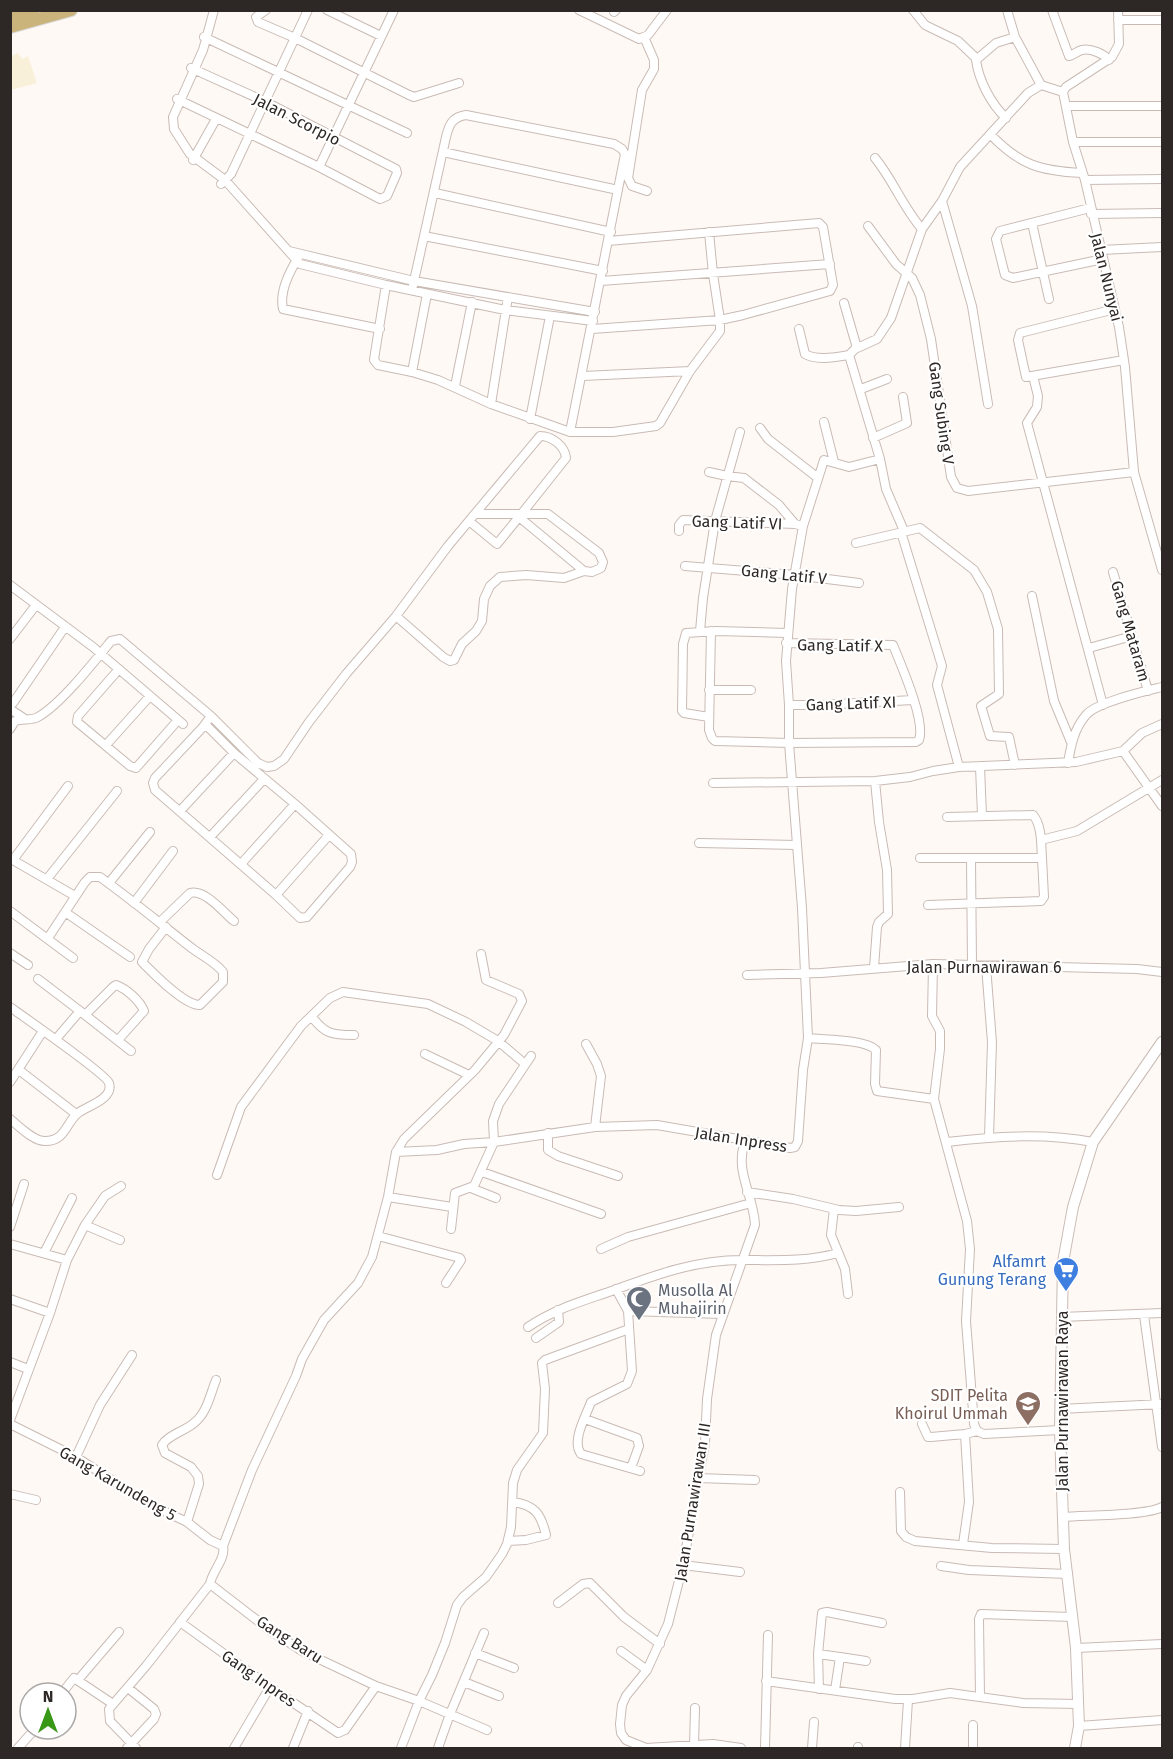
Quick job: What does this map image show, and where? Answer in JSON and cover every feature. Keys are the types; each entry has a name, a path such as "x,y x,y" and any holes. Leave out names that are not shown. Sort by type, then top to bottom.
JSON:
{"main road":[{"path":"10,18 38,10"},
{"path":"10,27 71,10"}],"street":[{"path":"204,37 209,10"},
{"path":"214,10 193,69 179,100 169,115 168,126 177,143 225,184 289,252 298,258 413,285 508,297 593,321"},
{"path":"266,10 256,17 258,22 414,96 459,83"},
{"path":"225,184 308,10"},
{"path":"327,10 381,36"},
{"path":"179,100 319,167 394,10"},
{"path":"579,10 639,39 644,38 667,10"},
{"path":"913,10 925,25 958,41 977,59 977,65 990,97 998,111 1006,118"},
{"path":"1006,10 1015,37 1041,85 1063,92 1066,87 1109,60 1119,44 1118,15 1162,20"},
{"path":"1052,10 1069,56 1082,50 1092,50 1109,60"},
{"path":"204,37 407,133"},
{"path":"977,59 996,43 1015,37"},
{"path":"644,38 654,60 654,69 642,90 628,178 632,186 647,191"},
{"name":"Jalan Scorpio","path":"193,69 266,102 398,170 387,196 380,200 319,167"},
{"path":"799,329 805,354 809,356 833,358 849,355 857,348 877,339 891,318 922,229 942,201 960,166 1028,93 1041,85"},
{"name":"Jalan Nunyai","path":"1063,92 1072,142 1083,177 1115,309 1124,360 1134,472 1162,570"},
{"path":"1066,106 1162,106"},
{"path":"413,285 449,125 458,116 466,115 614,144 622,149 625,154 610,236 570,432"},
{"path":"193,159 216,118"},
{"path":"991,135 1002,146 1029,164 1053,172 1083,177 1162,179"},
{"path":"1072,142 1162,142"},
{"path":"443,152 618,190"},
{"path":"875,158 922,229"},
{"path":"298,258 300,264 312,269 386,285 413,285 427,294 506,310 593,321 720,320 830,291 834,283 823,227 819,223 709,232 610,236 435,194"},
{"path":"942,201 972,306 988,404"},
{"path":"1162,213 1091,211 1000,231 996,239 1005,275 1013,278 1102,254 1162,247"},
{"path":"1032,223 1049,299"},
{"path":"868,226 896,264 906,272"},
{"path":"386,285 375,360 378,365 412,372 455,386 491,404 570,432 613,432 656,426 660,423 690,371 720,331 709,232"},
{"path":"424,236 603,271"},
{"path":"298,258 288,276 283,309 380,329"},
{"path":"601,281 830,264"},
{"name":"Gang Subing V","path":"906,272 916,284 931,339 951,477 957,488 968,491 1134,472"},
{"path":"412,372 427,294"},
{"path":"491,404 508,297"},
{"path":"455,386 472,302"},
{"path":"844,303 857,348"},
{"path":"1115,309 1020,333 1018,340 1026,377 1124,360"},
{"path":"530,419 550,316"},
{"path":"849,355 861,389 886,489 903,532 942,666 937,687 959,766"},
{"path":"583,376 690,371"},
{"path":"1033,376 1038,396 1037,407 1027,423 1103,705"},
{"path":"861,389 887,379"},
{"path":"873,438 907,423 903,397"},
{"path":"824,422 834,462"},
{"path":"760,429 768,439 818,478 824,460 853,467 880,459"},
{"path":"700,631 715,521 740,432"},
{"path":"10,729 15,722 36,718 49,709 102,654 111,641 120,639 211,716 258,763 267,768 274,766 284,759 346,674 396,616 472,518 540,436 545,436 566,452 566,458 497,544 472,518"},
{"path":"709,472 744,478 799,525"},
{"name":"Jalan Inpress","path":"396,1152 437,1150 464,1144 494,1142 595,1127 657,1125 745,1142 795,1147 798,1141 803,1070 808,1038 806,973 789,743 786,644 799,525 818,478"},
{"path":"396,616 443,657 450,661 454,660 462,644 476,631 482,621 484,599 490,586 500,577 526,575 564,578 584,571 592,572 600,568 603,562 599,553 548,514 472,518"},
{"path":"521,515 584,571"},
{"name":"Gang Latif VI","path":"679,531 679,525 683,520 799,525"},
{"path":"856,543 918,528 926,531 974,570 987,592 998,629 999,694 996,698 981,705 990,736 1008,736 1010,739 1015,765"},
{"name":"Gang Latif V","path":"685,566 795,574 859,583"},
{"name":"Gang Mataram","path":"1113,572 1148,691"},
{"path":"10,585 102,654 180,722 136,768 125,762 78,722 77,718 119,669"},
{"path":"1032,596 1054,700 1071,742"},
{"path":"10,639 36,605"},
{"path":"26,720 12,706 65,627"},
{"path":"709,717 684,713 681,708 686,633 700,631 787,633"},
{"path":"711,631 710,735 715,741 789,743"},
{"path":"1089,648 1132,636"},
{"name":"Gang Latif X","path":"786,644 893,645"},
{"name":"Gang Latif XI","path":"789,743 916,742 919,740 921,734 917,714 893,645"},
{"path":"1068,763 1071,742 1086,715 1103,705 1162,687"},
{"path":"709,690 751,690"},
{"path":"106,745 150,696"},
{"name":"Gang Latif XI","path":"789,705 913,700"},
{"path":"204,724 234,753 351,854 352,862 347,872 310,914 303,918 300,918 155,790 153,783 204,724 211,716"},
{"path":"713,783 875,781 910,777 959,766 1068,763 1123,751 1142,733 1162,724"},
{"path":"1123,751 1162,806"},
{"path":"180,811 234,753"},
{"path":"980,766 982,815"},
{"path":"210,837 264,779"},
{"path":"1041,840 1077,831 1162,780"},
{"path":"874,968 877,927 888,914 887,870 875,781"},
{"path":"68,786 12,860 75,896"},
{"path":"47,879 117,791"},
{"path":"241,864 295,804"},
{"path":"928,905 1041,901 1044,897 1041,840 1037,819 1033,814 947,817"},
{"path":"109,883 150,832"},
{"path":"276,895 329,835"},
{"path":"699,843 796,845"},
{"path":"134,903 173,851"},
{"path":"920,858 1042,858"},
{"path":"971,859 972,965"},
{"path":"48,938 90,877 100,877 109,883 134,903 163,925 223,972 222,981 200,1005 193,1005 142,962 163,925 190,893 196,891 202,894 234,921"},
{"path":"10,911 73,958"},
{"path":"65,912 130,957"},
{"path":"10,953 28,964"},
{"path":"128,1688 154,1709 156,1714 132,1747 110,1721 108,1715 113,1704 210,1584 211,1577 224,1554 222,1546 252,1470 302,1359 324,1320 358,1283 372,1257 388,1197 396,1152 404,1139 469,1075 504,1035 522,998 510,989 486,980 481,954"},
{"path":"933,964 932,1016 940,1031 934,1099 968,1230 970,1249 967,1344 974,1424 977,1431"},
{"name":"Jalan Purnawirawan 6","path":"747,975 933,964 1125,968 1162,972"},
{"path":"986,966 992,1042 989,1137"},
{"path":"38,979 131,1051"},
{"path":"56,1039 83,1012 116,985 122,987 140,1003 144,1011 118,1040"},
{"path":"217,1175 241,1107 301,1026 330,998 343,992 428,1004 466,1022 498,1041 525,1064"},
{"path":"10,1007 56,1039 108,1080 109,1084 104,1098 76,1114 62,1135 49,1141 37,1140 10,1119"},
{"path":"312,1017 321,1030 339,1035 354,1035"},
{"path":"10,1082 43,1031"},
{"path":"808,1038 856,1042 873,1047 876,1050 875,1084 877,1091 934,1099"},
{"name":"Jalan Purnawirawan Raya","path":"1076,1749 1079,1725 1076,1648 1064,1549 1060,1430 1063,1262 1073,1207 1094,1142 1162,1042"},
{"path":"586,1044 601,1076 595,1127"},
{"path":"425,1054 469,1075"},
{"path":"471,1188 482,1172 494,1142 493,1120 499,1104 531,1056"},
{"path":"19,1070 76,1114"},
{"path":"548,1133 548,1150 558,1156 618,1176"},
{"path":"947,1142 989,1137 1043,1136 1094,1142"},
{"name":"Jalan Purnawirawan III","path":"741,1749 713,1744 646,1748 626,1740 621,1733 620,1724 622,1705 626,1696 647,1670 668,1624 683,1565 705,1443 707,1399 716,1335 754,1225 754,1214 742,1172 745,1142"},
{"path":"482,1172 601,1214"},
{"path":"10,1227 24,1184"},
{"path":"11,1420 67,1260 105,1196 121,1186"},
{"path":"451,1228 452,1207 456,1192 471,1188 496,1198"},
{"path":"747,1192 793,1199 834,1209 856,1211 899,1207"},
{"path":"388,1197 452,1207"},
{"path":"44,1253 72,1198"},
{"path":"601,1249 628,1237 751,1203"},
{"path":"834,1209 831,1235 845,1269 848,1294"},
{"path":"86,1225 120,1240"},
{"path":"378,1236 460,1257 461,1260 446,1283"},
{"path":"10,1244 67,1260"},
{"path":"528,1327 558,1310 652,1275 692,1264 743,1260 787,1261 838,1253"},
{"path":"585,1419 637,1438 639,1446 636,1470 579,1453 578,1439 585,1419 591,1402 627,1384 632,1371 628,1311 616,1289"},
{"path":"10,1299 50,1313"},
{"path":"536,1338 559,1322 558,1310"},
{"path":"628,1311 722,1314"},
{"path":"1061,1317 1162,1313"},
{"path":"1144,1315 1159,1404 1162,1447"},
{"path":"401,1749 419,1701 446,1643 457,1605 486,1577 508,1541 513,1483 517,1470 543,1433 545,1389 541,1367 543,1362 629,1329"},
{"path":"76,1457 100,1405 132,1355"},
{"path":"10,1362 28,1369"},
{"path":"187,1522 199,1484 198,1476 190,1467 165,1453 162,1445 165,1440 183,1432 204,1413 216,1380"},
{"path":"1060,1409 1159,1404"},
{"name":"Gang Karundeng 5","path":"11,1420 76,1457 149,1504 187,1522 210,1540 222,1546"},
{"path":"922,1425 927,1437 977,1431 984,1434 1060,1430"},
{"path":"963,1544 969,1502 965,1434"},
{"path":"698,1478 755,1480"},
{"path":"900,1492 901,1531 906,1537 915,1541 992,1548 1064,1549"},
{"path":"10,1494 36,1500"},
{"path":"508,1541 526,1540 546,1535 542,1517 526,1504 513,1502"},
{"path":"1063,1517 1158,1510 1162,1507"},
{"path":"683,1565 740,1572"},
{"path":"941,1566 969,1570 1068,1574"},
{"path":"558,1603 583,1584 590,1583 624,1617 660,1644"},
{"name":"Gang Baru","path":"210,1584 271,1631 302,1651 376,1686 419,1701 487,1730"},
{"path":"819,1689 818,1654 821,1616 824,1612 882,1623"},
{"path":"980,1697 979,1619 981,1614 1073,1617"},
{"name":"Gang Inpres","path":"180,1622 338,1733 345,1730 376,1686"},
{"path":"78,1680 119,1632"},
{"path":"438,1749 484,1633"},
{"path":"765,1749 768,1635"},
{"path":"1076,1648 1162,1644"},
{"path":"621,1651 647,1670"},
{"path":"475,1653 514,1668"},
{"path":"818,1654 866,1661"},
{"path":"835,1690 840,1657"},
{"path":"70,1681 72,1678 78,1680 113,1704"},
{"path":"766,1681 908,1700 950,1693 1048,1705 1078,1704"},
{"path":"464,1682 499,1696"},
{"path":"234,1749 270,1687"},
{"path":"905,1749 908,1700"},
{"path":"694,1746 695,1708"},
{"path":"294,1749 308,1711"},
{"path":"1079,1725 1162,1720"},
{"path":"812,1749 814,1722"},
{"path":"973,1725 973,1749"}],"shaded area":[{"path":"18,53 22,59 28,56 37,83 11,90 11,56"}],"place":[{"name":"Alfamrt Gunung Terang","path":"1066,1293"},
{"name":"Musolla Al Muhajirin","path":"639,1322"},
{"name":"SDIT Pelita Khoirul Ummah","path":"1028,1427"}]}
